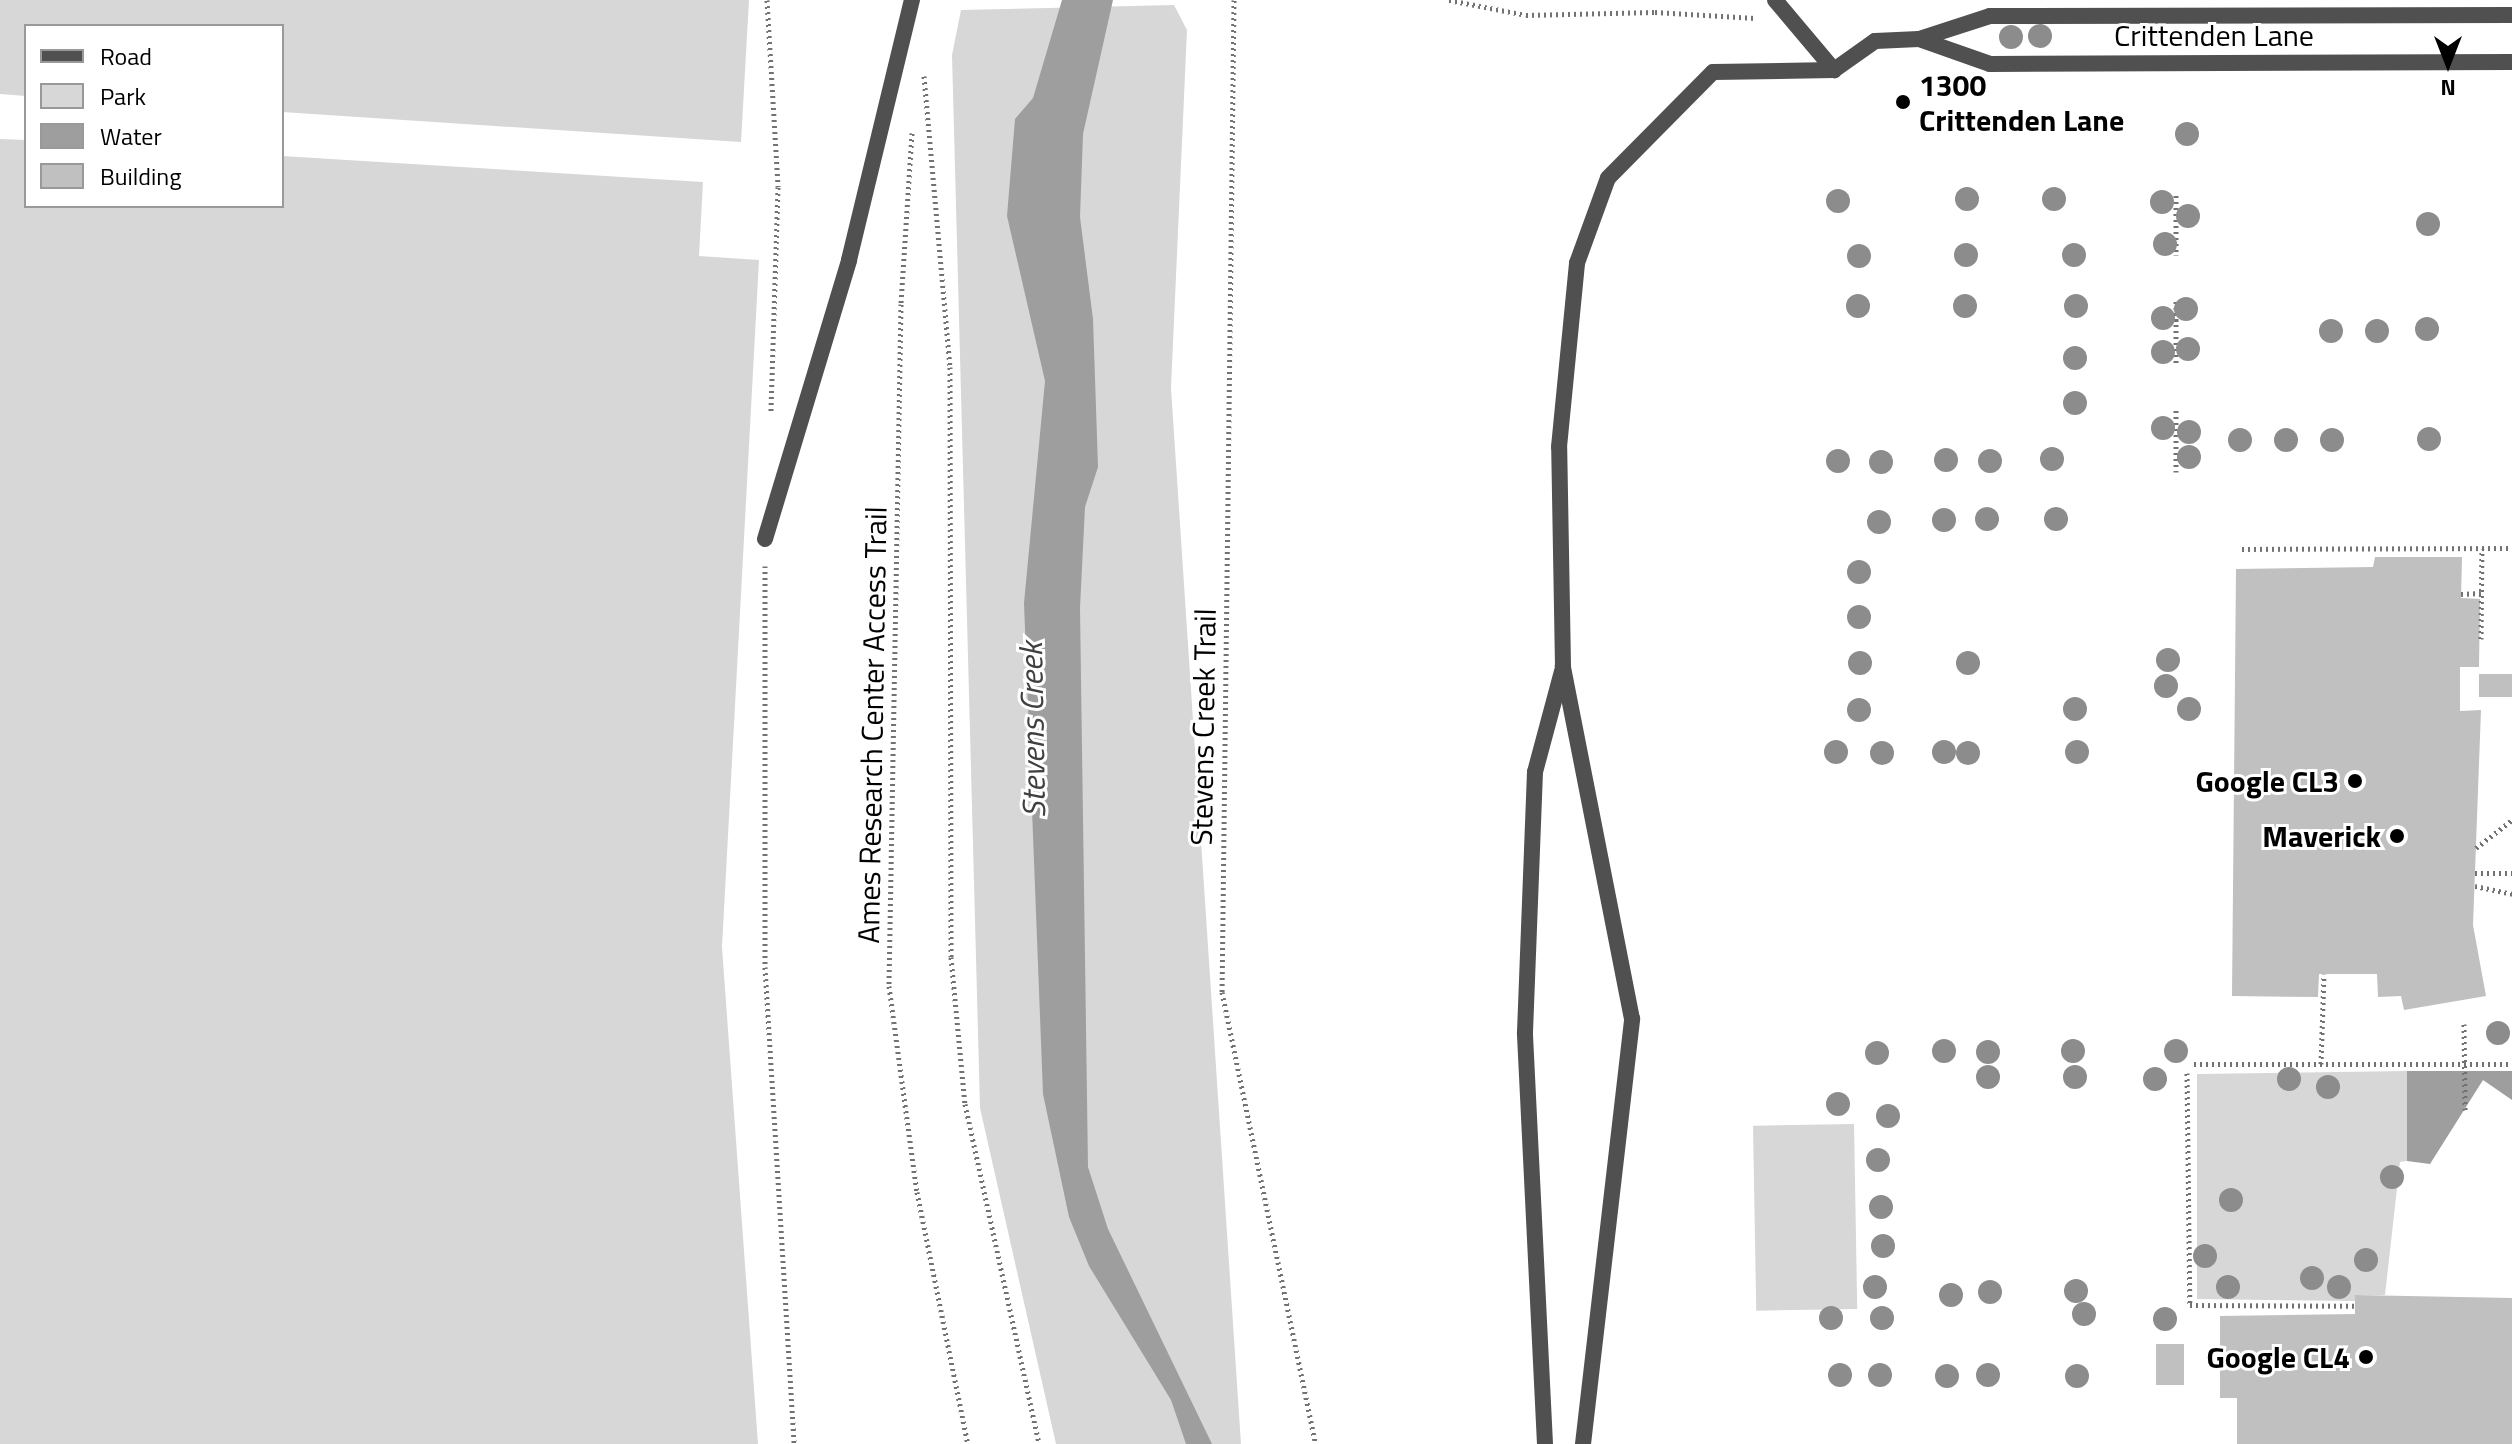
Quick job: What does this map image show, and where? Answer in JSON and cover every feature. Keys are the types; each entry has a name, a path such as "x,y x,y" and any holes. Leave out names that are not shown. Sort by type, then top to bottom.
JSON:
{"street":[{"path":"765,539 849,260 912,0"},
{"path":"1775,0 1834,70"},
{"name":"Crittenden Lane","path":"1834,70 1875,41 1919,39 1990,16 2512,15"},
{"name":"Crittenden Lane","path":"1919,39 1990,64 2512,62"},
{"path":"1583,1444 1632,1019 1563,666 1560,431 1577,263 1608,178 1713,72 1834,70"},
{"path":"1545,1444 1525,1032 1535,772 1563,666"}],"path":[{"path":"767,0 778,201 771,415"},
{"name":"Stevens Creek Trail","path":"1234,0 1222,992 1316,1444"},
{"path":"1449,0 1526,15 1655,12 1758,19"},
{"path":"922,60 939,195 950,367 953,984 965,1104 1039,1444"},
{"name":"Ames Research Center Access Trail","path":"912,128 901,304 889,986 917,1192 968,1444"},
{"path":"2176,195 2176,255"},
{"path":"2176,301 2176,363"},
{"path":"2176,408 2176,472"},
{"path":"765,539 765,967 794,1444"},
{"path":"2242,549 2512,548"},
{"path":"2481,639 2482,549"},
{"path":"2461,594 2481,593"},
{"path":"2476,848 2512,820"},
{"path":"2475,873 2512,873"},
{"path":"2475,886 2512,894"},
{"path":"2321,1064 2324,974"},
{"path":"2464,1024 2465,1110"},
{"path":"2194,1064 2464,1067 2512,1064"},
{"path":"2187,1073 2190,1305 2355,1306"}],"green space":[{"path":"0,0 749,0 741,142 284,112 284,24 24,24 24,96 0,94"},
{"path":"1174,5 1187,30 1171,388 1241,1444 1056,1444 980,1108 952,55 961,10"},
{"path":"0,139 24,140 24,208 284,208 284,156 703,182 699,256 759,260 722,947 758,1444 0,1444"},
{"path":"2407,1071 2407,1161 2400,1162 2385,1295 2356,1295 2355,1301 2197,1299 2197,1074"},
{"path":"1854,1124 1857,1309 1756,1311 1753,1126"}],"water":[{"name":"Stevens Creek","path":"1062,0 1113,0 1083,134 1080,217 1093,319 1098,467 1085,507 1080,608 1088,1167 1108,1229 1212,1444 1186,1444 1171,1400 1089,1266 1069,1217 1043,1094 1024,603 1045,381 1007,216 1015,119 1033,98"},
{"path":"2407,1071 2512,1071 2512,1100 2483,1080 2430,1164 2407,1161"}],"building":[{"name":"Google CL3","path":"2375,557 2462,557 2461,598 2480,599 2479,667 2460,667 2460,711 2481,710 2473,925 2486,996 2404,1010 2401,996 2378,997 2377,974 2319,974 2318,997 2232,996 2236,569 2373,567"},
{"path":"2479,674 2512,674 2512,697 2479,697"},
{"name":"Google CL4","path":"2355,1295 2512,1298 2512,1444 2237,1444 2237,1398 2220,1398 2220,1316 2355,1314"},
{"path":"2156,1344 2184,1344 2184,1385 2156,1385"}],"place":[{"name":"1300 Crittenden Lane","path":"1903,102"},
{"name":"Google CL3","path":"2355,781"},
{"name":"Maverick","path":"2397,836"},
{"name":"Google CL4","path":"2366,1357"}]}
